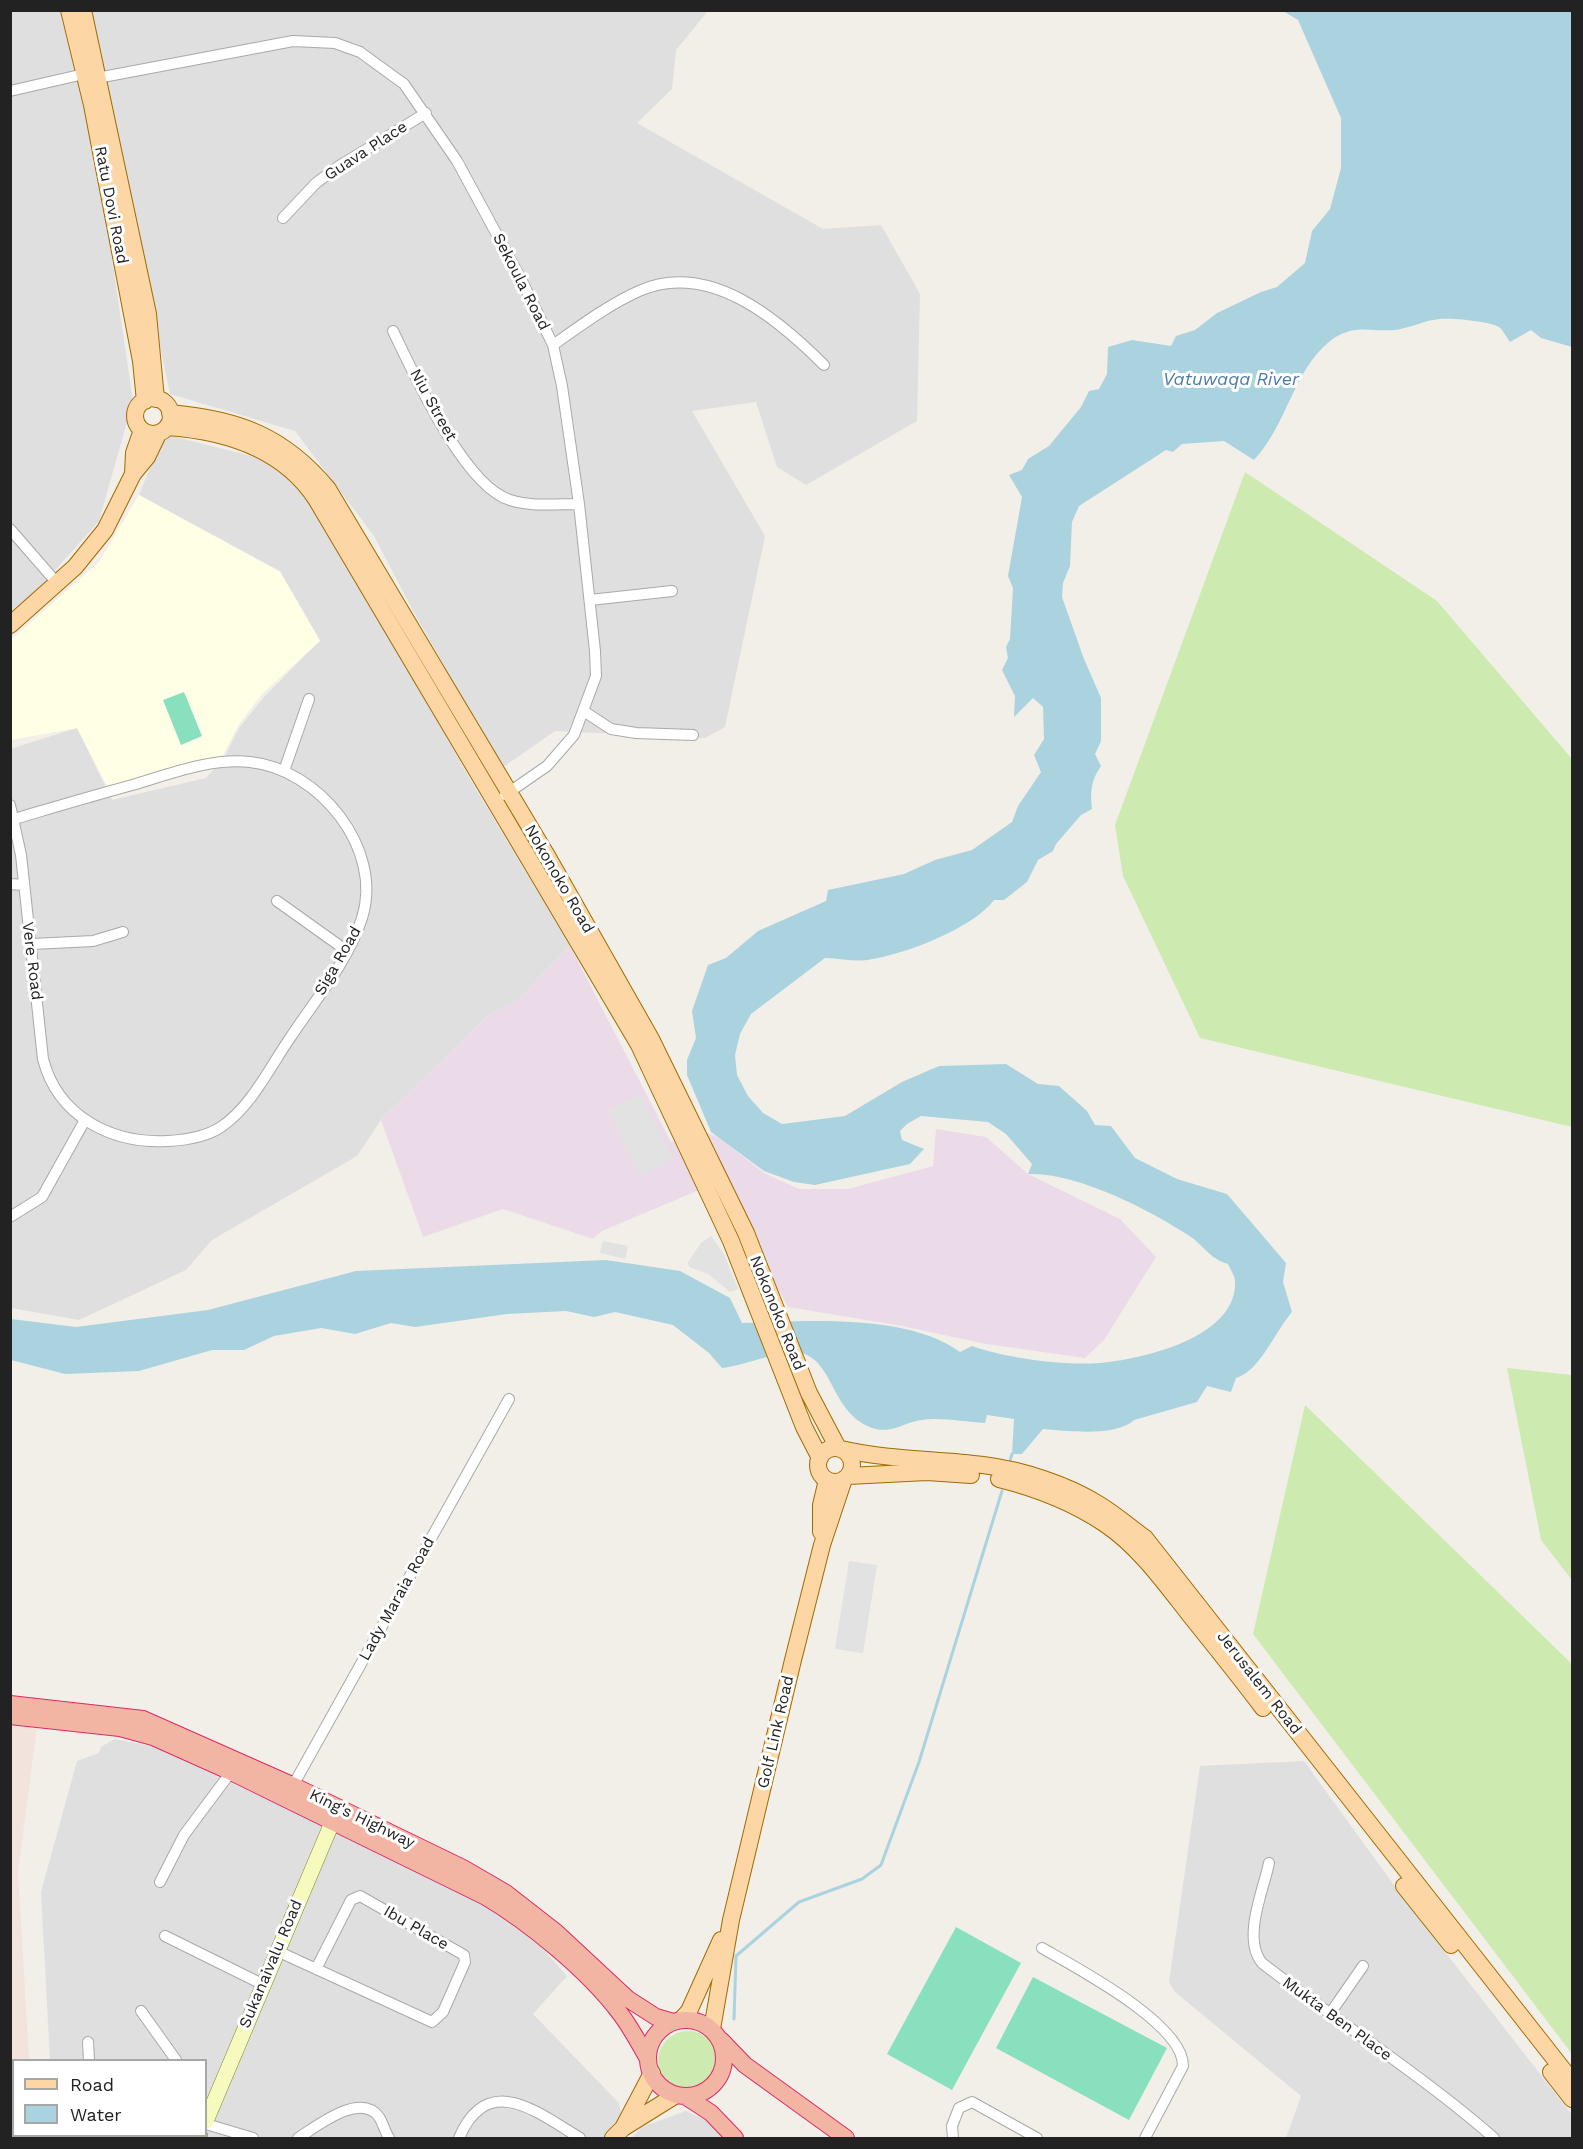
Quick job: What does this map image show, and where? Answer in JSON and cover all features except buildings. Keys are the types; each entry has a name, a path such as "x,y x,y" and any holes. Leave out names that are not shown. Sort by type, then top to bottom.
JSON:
{"highway":[{"name":"King's Highway","path":"10,1704 143,1719 183,1734 289,1792 463,1868 506,1893 556,1932 637,2006 656,2017 677,2021"},
{"name":"King's Highway","path":"10,1716 85,1723 138,1732 231,1772 289,1792"},
{"name":"King's Highway","path":"335,1814 509,1911 539,1934 602,1992 620,2013 650,2066"},
{"path":"735,2139 711,2113 681,2095 666,2090 650,2066 655,2037 677,2021 703,2023 745,2065 846,2139"},
{"path":"681,2095 697,2095 716,2082 725,2060 715,2033"}],"main road":[{"name":"Ratu Dovi Road","path":"69,10 89,77"},
{"name":"Ratu Dovi Road","path":"83,10 89,77 150,400 136,415 159,426"},
{"path":"10,625 75,567 105,530 133,474 134,453 159,426 165,404 150,400"},
{"name":"Nokonoko Road","path":"159,426 225,436 260,448 306,484 502,797 639,1045 665,1083 731,1241 771,1319 790,1364 839,1449"},
{"name":"Nokonoko Road","path":"790,1364 804,1427 820,1458"},
{"path":"839,1449 851,1461 846,1478 835,1482 827,1480 818,1468 820,1458 827,1450 839,1449"},
{"name":"Jerusalem Road","path":"839,1449 891,1457 983,1465 1024,1473 1075,1492 1100,1505 1145,1538 1572,2081"},
{"name":"Jerusalem Road","path":"846,1478 927,1472 988,1477 1020,1484 1050,1496 1105,1524 1152,1566 1572,2099"},
{"name":"Golf Link Road","path":"715,2033 730,1920 822,1545 846,1478"},
{"name":"Golf Link Road","path":"822,1545 821,1504 827,1480"},
{"name":"Sukanaivalu Road","path":"207,2113 335,1814"},
{"name":"Golf Link Road","path":"677,2021 689,2011 730,1920"},
{"path":"618,2133 650,2066"},
{"path":"618,2133 681,2095"}],"street":[{"name":"Sekoula Road","path":"10,91 89,77 122,74 293,41 312,40 335,43 360,52 381,65 404,84 426,113 457,161 522,280 552,345 562,386 590,600 596,676 585,712 574,735 561,753 532,777 502,797"},
{"name":"Guava Place","path":"283,218 316,183 339,166 426,113"},
{"path":"552,345 601,311 640,290 684,283 707,285 728,292 795,336 824,366"},
{"name":"Niu Street","path":"393,331 435,412 477,476 489,489 510,500 579,504"},
{"path":"10,530 57,583"},
{"path":"590,600 672,591"},
{"path":"284,771 309,699"},
{"path":"585,712 611,729 636,733 693,735"},
{"name":"Siga Road","path":"14,819 175,772 223,762 252,762 284,771 322,796 335,808 355,841 364,880 363,915 356,936 328,984 246,1103 221,1127 193,1138 150,1142 110,1135 85,1120 63,1098 51,1081"},
{"name":"Vere Road","path":"10,805 32,944 43,1059 51,1081"},
{"path":"10,884 23,885"},
{"path":"278,901 347,951"},
{"path":"32,944 93,941 123,932"},
{"path":"10,1217 42,1197 85,1120"},
{"name":"Lady Maraia Road","path":"289,1792 508,1399"},
{"path":"160,1882 184,1835 231,1772"},
{"name":"Mukta Ben Place","path":"1269,1863 1253,1932 1255,1954 1262,1963 1329,2015 1459,2108 1494,2139"},
{"name":"Ibu Place","path":"278,1951 316,1969 432,2022 443,2012 465,1962 464,1955 360,1896 351,1900 316,1969"},
{"path":"165,1936 262,1984"},
{"path":"1042,1948 1118,1993 1142,2010 1179,2049 1183,2066 1146,2139"},
{"path":"1329,2015 1363,1966"},
{"path":"141,2011 175,2059"},
{"path":"88,2042 88,2059"},
{"path":"459,2139 465,2125 477,2110 491,2103 507,2100 527,2106 580,2139"},
{"path":"953,2139 955,2115 959,2108 972,2102 1037,2139"},
{"path":"298,2139 346,2109 364,2108 378,2115 388,2139"},
{"path":"207,2113 253,2139"}],"shaded area":[{"path":"11,11 61,11 97,157 133,401 99,521 34,594 11,613"},
{"path":"91,11 708,11 676,50 672,89 637,123 823,229 881,225 920,294 917,421 806,485 777,467 756,402 692,411 765,536 725,727 705,738 555,731 502,768 411,607 374,536 295,431 170,394"},
{"path":"164,434 263,459 311,495 464,769 570,946 516,1002 491,1013 381,1120 357,1156 212,1240 186,1270 79,1320 11,1308 10,749 77,728 112,800 206,778 224,758 239,728 264,697 320,640 280,571 139,495"},
{"path":"139,495 280,572 320,641 262,694 239,724 222,757 108,788 77,728 11,740 10,641 99,562"},
{"path":"570,946 671,1142 708,1133 721,1139 764,1173 799,1189 848,1189 933,1166 936,1129 986,1137 1028,1174 1120,1219 1156,1257 1104,1340 1085,1358 986,1344 902,1326 788,1307 718,1182 602,1231 593,1239 503,1209 423,1237 381,1120 491,1013 516,1002"},
{"path":"641,1095 673,1160 639,1176 608,1110"},
{"path":"711,1236 724,1254 738,1289 730,1292 708,1274 689,1267 688,1262 701,1243"},
{"path":"603,1241 628,1246 625,1259 600,1253"},
{"path":"849,1561 877,1565 863,1653 835,1649"},
{"path":"11,1725 37,1728 18,1871 29,2059 12,2059 12,2137 16,2137 10,2138"},
{"path":"114,1739 151,1746 509,1911 567,1976 533,2014 619,2103 622,2118 610,2138 48,2138 207,2137 207,2059 50,2059 41,1892 77,1761 99,1753 101,1747"},
{"path":"1304,1761 1407,1903 1572,2115 1572,2138 1286,2138 1301,2096 1175,1992 1169,1982 1200,1766"},
{"path":"686,2111 730,2132 733,2138 632,2138 642,2127"}],"green space":[{"path":"1245,472 1437,601 1572,759 1572,1127 1200,1038 1123,876 1115,825"},
{"path":"184,692 202,736 181,745 163,700"},
{"path":"1507,1368 1572,1375 1572,1580 1541,1540"},
{"path":"1305,1405 1572,1664 1572,2054 1253,1634"},
{"path":"956,1927 1021,1963 952,2090 887,2054"},
{"path":"1033,1977 1167,2048 1129,2120 996,2048"},
{"path":"682,2031 694,2031 705,2036 713,2044 718,2061 716,2073 705,2086 694,2091 682,2091 671,2086 663,2078 658,2067 658,2055 663,2044 671,2036"}],"water":[{"name":"Vatuwaqa River","path":"1283,11 1572,11 1572,347 1541,338 1531,330 1510,342 1499,327 1487,323 1446,319 1395,330 1346,332 1338,335 1317,353 1298,383 1275,431 1254,460 1224,441 1182,444 1173,452 1166,450 1079,506 1072,522 1070,566 1063,583 1062,597 1084,659 1101,698 1101,741 1095,754 1101,766 1092,786 1092,809 1081,815 1056,844 1053,851 1038,860 1027,882 1004,900 994,900 984,911 954,930 899,953 882,957 862,960 825,958 751,1014 740,1034 735,1055 737,1075 748,1096 763,1113 782,1124 845,1116 902,1082 939,1066 1006,1064 1038,1084 1059,1086 1087,1111 1095,1125 1111,1126 1135,1158 1177,1179 1227,1194 1286,1263 1283,1282 1292,1312 1260,1360 1245,1374 1236,1378 1231,1392 1207,1386 1197,1402 1134,1420 1116,1429 1091,1432 1043,1429 1022,1454 1012,1454 1014,1419 987,1415 985,1423 929,1419 888,1430 876,1429 860,1422 849,1412 826,1374 808,1355 787,1352 722,1368 709,1353 673,1325 615,1312 594,1317 566,1311 507,1314 415,1327 391,1323 355,1334 321,1328 274,1336 244,1350 212,1350 139,1371 65,1374 11,1360 11,1319 76,1327 208,1310 356,1271 606,1260 680,1271 730,1298 742,1323 825,1321 884,1325 938,1339 960,1352 972,1346 1004,1355 1059,1363 1109,1362 1146,1355 1188,1340 1207,1329 1222,1316 1232,1300 1235,1281 1228,1264 1211,1255 1172,1225 1111,1194 1068,1179 1028,1174 1032,1164 1006,1134 988,1122 921,1116 900,1131 902,1140 924,1149 910,1164 815,1185 794,1182 764,1171 711,1132 687,1075 687,1060 696,1038 692,1011 708,965 726,958 758,931 826,901 828,890 904,874 935,860 972,850 1012,822 1018,806 1041,772 1034,755 1044,739 1043,707 1033,698 1014,717 1015,696 1002,670 1008,658 1006,647 1010,639 1013,588 1008,576 1022,497 1009,475 1022,470 1028,459 1049,446 1081,407 1089,391 1099,389 1107,374 1108,347 1132,340 1171,346 1176,336 1195,330 1217,313 1277,287 1305,263 1312,231 1330,209 1341,168 1341,118 1298,20"}],"waterway":[{"path":"1010,1461 1012,1454"},
{"path":"734,2019 736,1956 799,1902 862,1879 881,1865 919,1762 1002,1491"}]}
